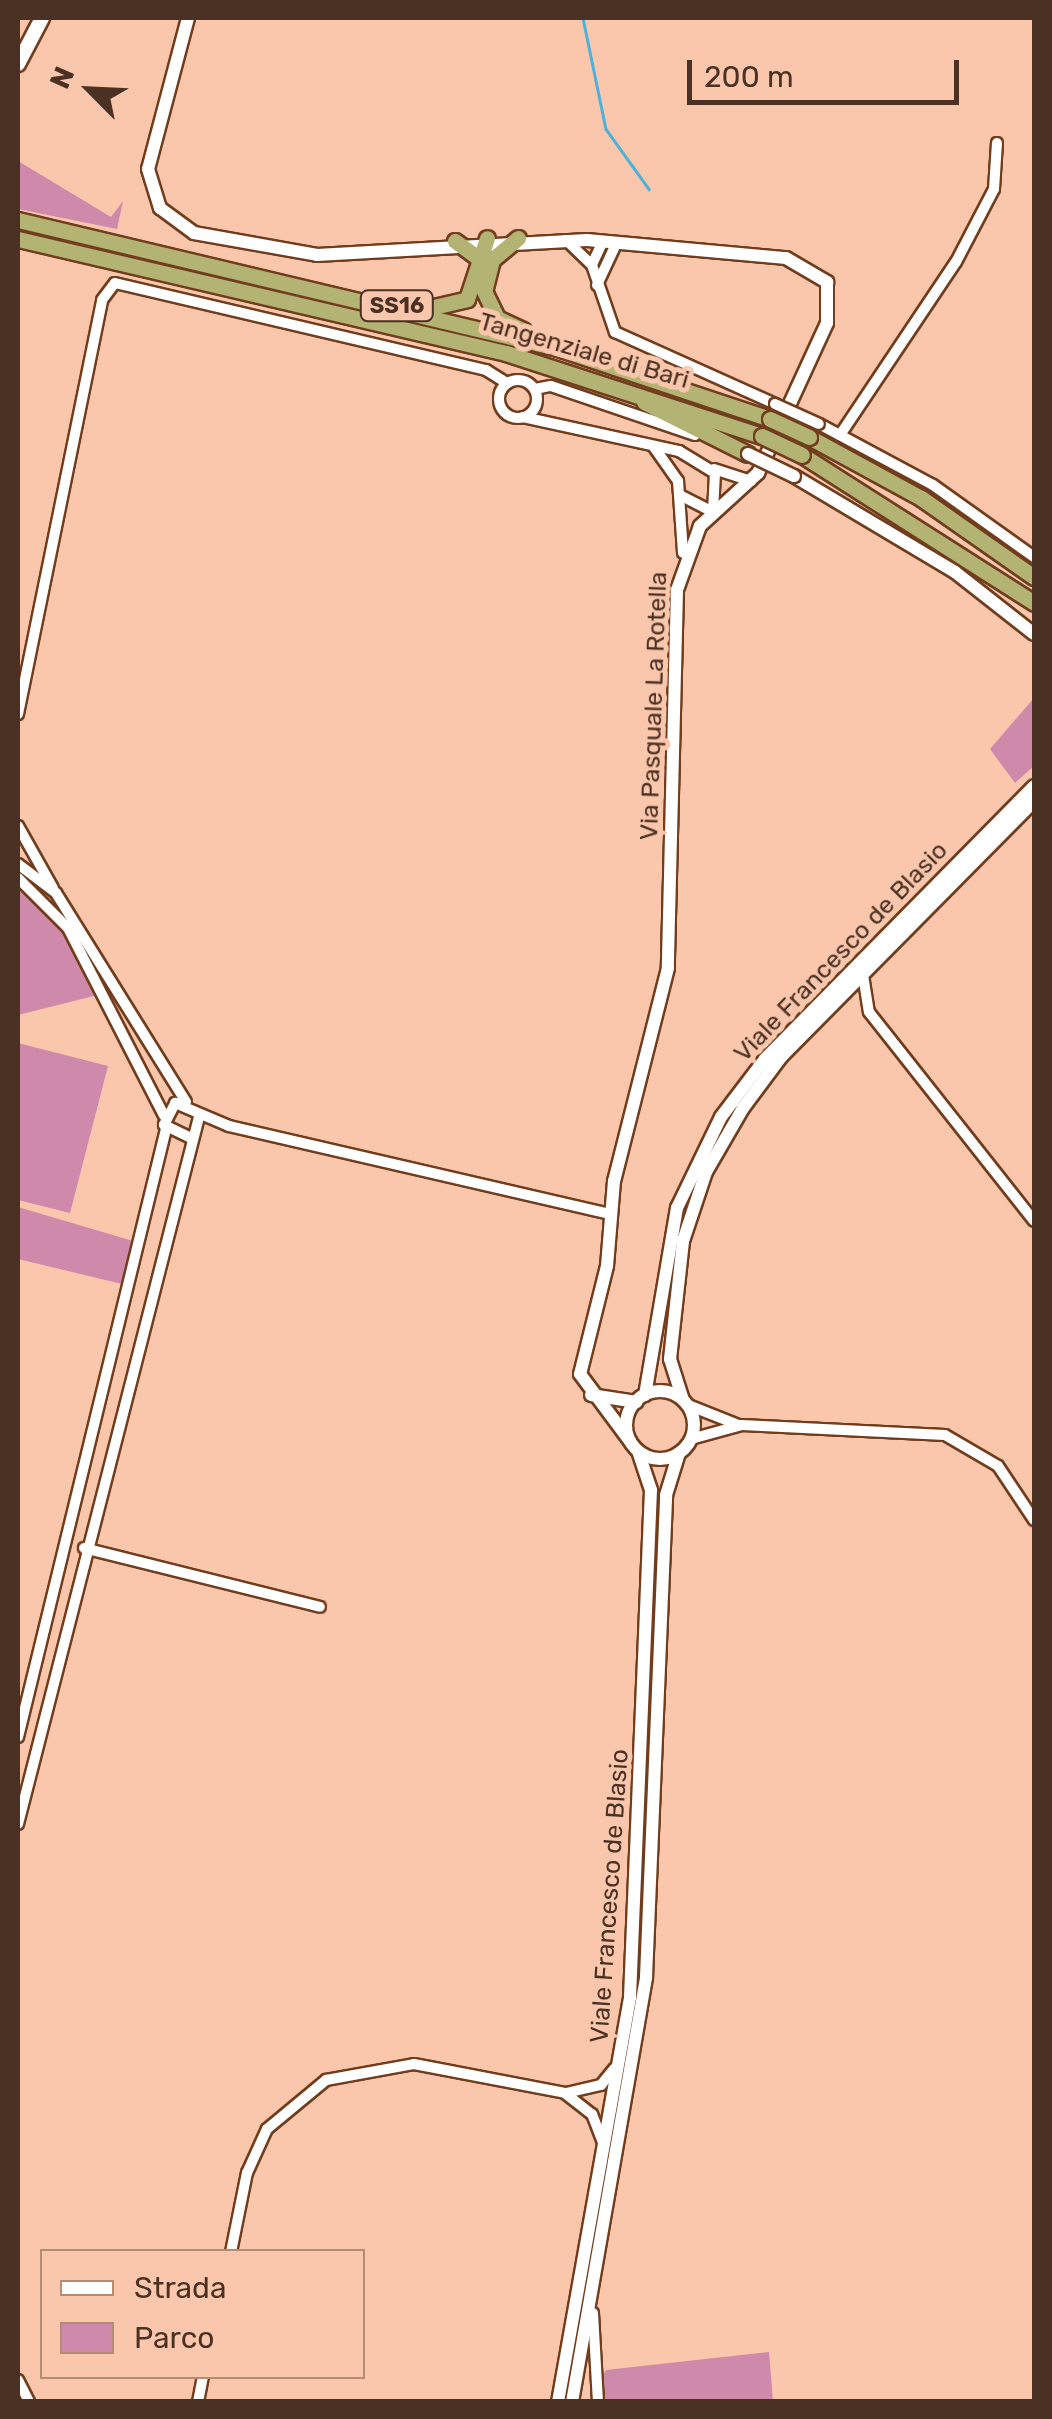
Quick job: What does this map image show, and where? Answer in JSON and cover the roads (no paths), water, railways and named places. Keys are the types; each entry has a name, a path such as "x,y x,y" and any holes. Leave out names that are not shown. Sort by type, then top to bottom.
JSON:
{"highway":[{"path":"18,211 154,249"},
{"name":"Tangenziale di Bari","path":"18,220 353,295 556,348 772,411 814,430 1034,577"},
{"path":"486,238 484,281 490,309 556,348"},
{"path":"353,295 449,308 478,284 486,260 518,238"},
{"path":"454,242 486,260"},
{"name":"Tangenziale di Bari","path":"18,243 56,246 568,370 762,436 802,455 1034,603"},
{"path":"568,370 748,454"}],"main road":[{"path":"18,64 42,18"}],"street":[{"name":"Via Pasquale La Rotella","path":"188,18 148,169 154,199 176,224 291,253 486,238 610,242 786,258 826,282 827,323 750,481 713,512 683,553 668,968 610,1214 580,1374 586,1392"},
{"path":"840,435 956,262 994,189 997,143"},
{"path":"565,239 592,265 602,309 630,345 772,411"},
{"path":"592,265 610,242"},
{"path":"597,286 610,242"},
{"path":"18,714 106,289 124,282 486,370 507,383 621,406 748,454 794,476 955,572 1034,634"},
{"path":"507,383 502,410 654,446 750,481"},
{"path":"534,389 536,404 550,421"},
{"path":"524,417 536,404"},
{"path":"814,430 840,435 1034,557"},
{"path":"654,446 680,496 683,553"},
{"path":"680,496 713,512 720,483 703,463"},
{"name":"Viale Francesco de Blasio","path":"641,1398 678,1208 721,1117 1034,786"},
{"name":"Viale Francesco de Blasio","path":"815,1016 863,974 1034,801"},
{"path":"18,826 186,1103 199,1117 610,1214"},
{"path":"18,864 56,893"},
{"path":"18,878 68,928 164,1116 166,1130 18,1738"},
{"path":"863,974 868,1012 1034,1221"},
{"name":"Viale Francesco de Blasio","path":"685,1403 670,1359 683,1241 706,1172 777,1054"},
{"path":"164,1116 186,1103"},
{"path":"18,1824 189,1137 199,1117"},
{"path":"166,1130 189,1137"},
{"path":"586,1392 608,1404 641,1398 685,1403 742,1426"},
{"path":"586,1392 634,1446 657,1459 679,1453 691,1439 742,1426 945,1435 998,1466 1034,1520"},
{"path":"634,1446 641,1398"},
{"path":"685,1403 691,1439"},
{"name":"Viale Francesco de Blasio","path":"558,2402 624,2050 652,1490 634,1446"},
{"name":"Viale Francesco de Blasio","path":"572,2402 646,1977 666,1494 679,1453"},
{"path":"84,1548 320,1607"},
{"path":"232,2249 247,2173 268,2129 326,2080 414,2064 566,2093 602,2084 624,2050"},
{"path":"566,2093 592,2114 606,2152"},
{"path":"595,2278 598,2402"},
{"path":"18,2380 30,2402"}],"waterway":[{"path":"583,18 606,129 649,189"}]}
